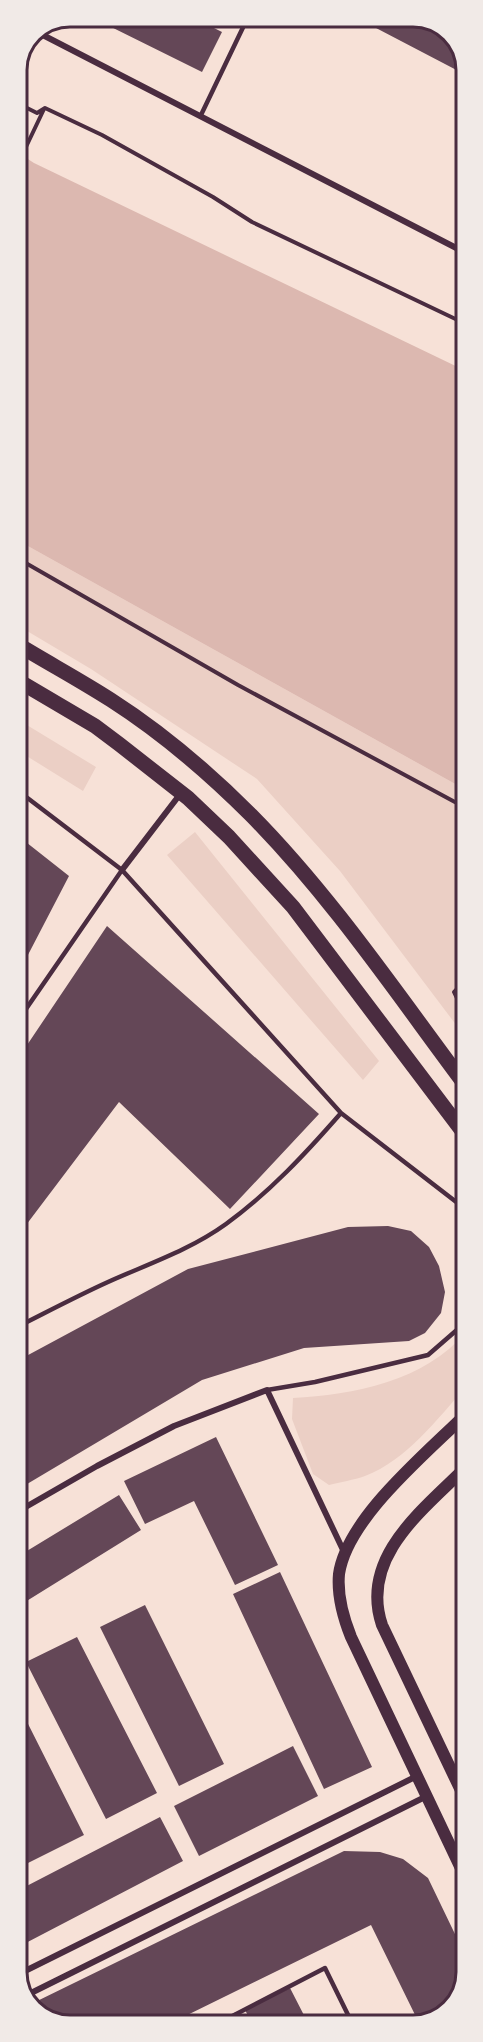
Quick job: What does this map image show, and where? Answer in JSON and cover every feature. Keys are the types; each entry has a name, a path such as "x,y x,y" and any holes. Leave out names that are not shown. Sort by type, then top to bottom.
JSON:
{"main road":[{"path":"27,650 112,700 208,775 250,815 317,888 456,1073"},
{"path":"27,686 95,726 150,766 229,837 286,899 456,1123"},
{"path":"456,1424 382,1498 362,1522 345,1553 339,1584 344,1617 355,1647 456,1858"},
{"path":"456,1477 412,1522 392,1547 381,1571 377,1598 382,1625 456,1780"}],"street":[{"path":"44,36 456,248"},
{"path":"122,870 181,793"},
{"path":"27,1506 174,1426 267,1390 345,1553"},
{"path":"27,1970 417,1776"},
{"path":"32,1992 427,1797"}],"lane":[{"path":"201,115 243,27"},
{"path":"27,798 122,870 341,1113 456,1202"},
{"path":"27,1008 122,870"},
{"path":"27,1322 106,1283 189,1247 226,1224 306,1153 341,1113"},
{"path":"267,1390 315,1382 428,1355 456,1331"},
{"path":"236,2014 325,1968 348,2015"}],"path":[{"path":"27,108 37,113 45,108"},
{"path":"27,145 45,108"},
{"path":"45,108 112,140 213,197 252,222 456,319"},
{"path":"27,564 238,685 456,803"}],"shaded area":[{"path":"27,158 456,366 456,784 27,546"},
{"path":"27,546 456,784 456,1025 340,871 257,779 91,669 27,631"},
{"path":"27,725 96,767 83,791 27,756"},
{"path":"195,832 379,1061 363,1080 167,855"},
{"path":"456,1342 456,1398 420,1438 394,1460 365,1476 329,1485 313,1474 292,1419 293,1398 340,1393 387,1382 430,1363"}],"building":[{"path":"111,27 212,27 222,32 202,72"},
{"path":"374,27 416,27 430,30 450,48 456,70"},
{"path":"27,843 69,876 27,957"},
{"path":"107,926 319,1114 230,1209 119,1102 27,1224 27,1045"},
{"path":"388,1226 411,1231 429,1247 439,1266 445,1292 441,1313 425,1333 409,1341 304,1348 202,1380 27,1484 27,1356 188,1269 348,1227"},
{"path":"216,1437 278,1565 235,1585 194,1501 145,1524 124,1481"},
{"path":"119,1495 141,1530 27,1601 27,1551"},
{"path":"280,1572 372,1767 324,1789 233,1594"},
{"path":"145,1605 224,1764 179,1786 100,1627"},
{"path":"77,1637 157,1793 106,1819 27,1662"},
{"path":"27,1722 84,1835 27,1864"},
{"path":"293,1746 318,1796 199,1856 174,1806"},
{"path":"160,1817 183,1861 27,1942 27,1886"},
{"path":"344,1851 380,1852 403,1859 428,1878 456,1936 454,1986 441,2004 421,2014 415,2015 371,1925 187,2015 67,2015 53,2012 38,2000"},
{"path":"290,1988 304,2015 248,2015 245,2010"}]}
